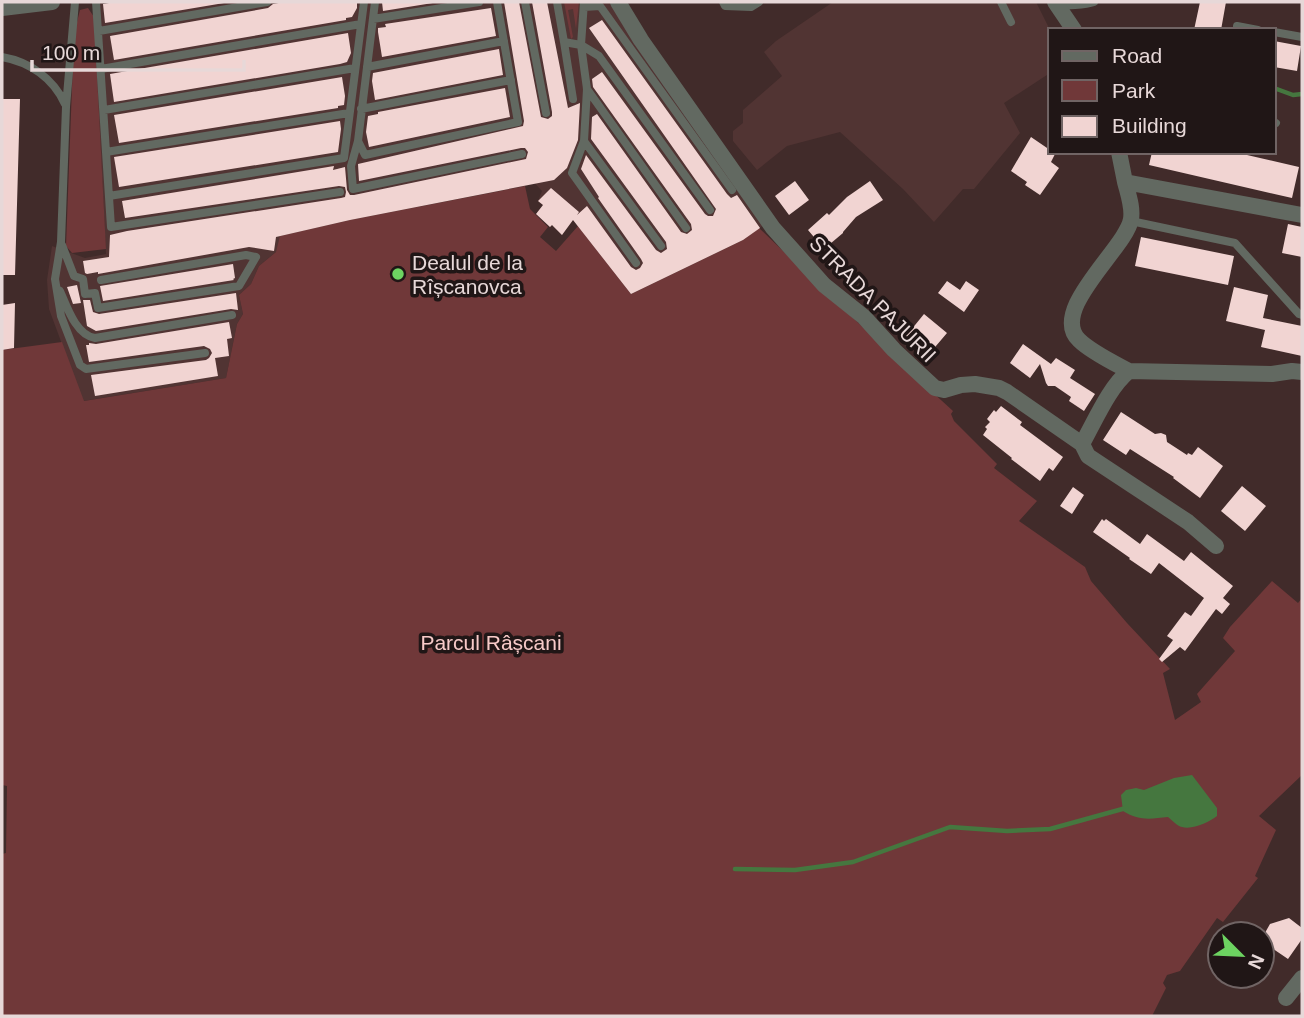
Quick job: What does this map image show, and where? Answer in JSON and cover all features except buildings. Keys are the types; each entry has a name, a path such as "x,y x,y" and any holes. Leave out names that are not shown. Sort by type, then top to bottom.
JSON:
{"street":[{"path":"2,8 52,2"},
{"name":"STRADA PAJURII","path":"618,2 641,40 773,228 824,285 864,317 927,382 944,390 975,384 999,388 1082,444 1088,456 1188,522 1216,546"},
{"path":"1057,4 1073,28"},
{"path":"1119,154 1130,200 1131,220 1115,248 1084,289 1073,321 1078,339 1129,371 1272,374 1302,372"},
{"path":"1125,182 1302,215"},
{"path":"1082,444 1115,387 1129,371"},
{"path":"1286,998 1302,978"}],"lane":[{"path":"75,2 66,107 61,242 55,279 61,316 80,365 86,369 205,352"},
{"path":"96,2 111,227 340,192"},
{"path":"99,31 267,2"},
{"path":"109,196 344,158 364,2"},
{"path":"375,2 358,141 351,166 353,189 522,154"},
{"path":"373,19 479,2"},
{"path":"358,141 366,155 518,122 497,2"},
{"path":"525,2 546,113"},
{"path":"557,2 573,99"},
{"path":"723,2 726,6 751,7 759,2"},
{"path":"1001,2 1012,22"},
{"path":"1057,4 1094,2"},
{"path":"636,263 572,173 584,141 587,89 580,45 584,5 600,6 732,190"},
{"path":"101,69 361,24"},
{"path":"1237,26 1248,28"},
{"path":"1276,32 1302,37"},
{"path":"367,67 504,41"},
{"path":"564,43 580,45 599,56 710,210"},
{"path":"2,57 40,73 55,88 66,107"},
{"path":"104,110 355,68"},
{"path":"362,109 511,80"},
{"path":"587,89 686,228"},
{"path":"106,152 349,113"},
{"path":"584,141 661,246"},
{"path":"1131,220 1235,243 1302,315"},
{"path":"61,242 74,276 83,279 85,294 95,293 98,308 239,286 256,257 246,255 101,280"},
{"path":"55,279 67,307 88,337 96,338 232,315"}],"shaded area":[{"path":"611,2 622,24 765,224 743,240 631,294 573,220 562,235 536,214 543,205 538,201 542,191 525,173 276,252 259,266 251,284 239,295 243,314 237,324 226,378 83,401 49,309 47,280 52,246 85,258 106,254 93,4"},
{"path":"833,2 1036,2 1049,28 1048,74 1004,103 1020,133 974,189 963,189 934,222 903,189 840,132 787,146 757,170 733,141 733,131 743,123 743,110 782,76 764,52"},
{"path":"1192,775 1217,808 1217,816 1210,821 1186,828 1168,817 1140,818 1123,811 1121,795 1126,790 1144,790 1174,778"}],"green space":[{"path":"564,2 579,2 576,29 573,9 568,10 573,37 571,39"},
{"path":"88,8 94,17 106,249 72,253 66,246 74,34 80,10"},
{"name":"Parcul Râșcani","path":"525,186 530,209 548,227 540,237 556,251 578,226 631,294 743,240 759,228 953,411 951,414 954,421 997,464 994,468 1037,501 1019,521 1085,567 1091,581 1170,669 1163,673 1175,720 1201,702 1197,694 1235,651 1223,638 1272,581 1298,603 1302,598 1302,775 1259,816 1276,830 1255,876 1258,878 1225,920 1206,920 1206,934 1180,971 1167,975 1163,983 1166,988 1152,1016 2,1016 2,854 6,853 7,786 2,785 2,350 62,342 84,401 226,378 237,324 243,314 239,295 251,284 259,266 276,252 280,236"}],"waterway":[{"path":"1276,89 1293,95 1302,94"},
{"path":"735,869 795,870 853,862 950,827 1007,831 1050,829 1126,808"}],"place":[{"name":"Dealul de la Rîșcanovca","path":"398,274"}]}
